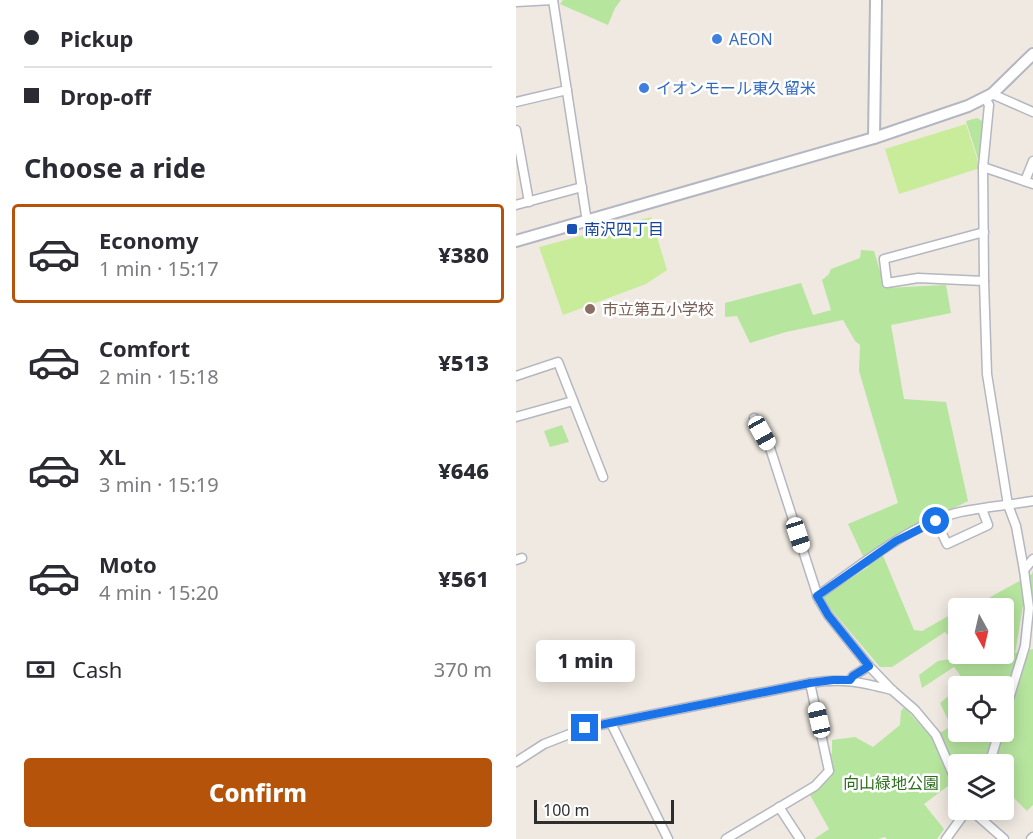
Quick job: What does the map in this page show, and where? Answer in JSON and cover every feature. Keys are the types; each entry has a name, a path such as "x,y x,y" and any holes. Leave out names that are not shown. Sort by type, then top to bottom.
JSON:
{"street":[{"path":"516,2 553,0 587,222"},
{"path":"874,138 876,0"},
{"path":"516,241 874,138 968,106 988,96 1033,54"},
{"path":"516,102 567,90"},
{"path":"988,96 1033,112"},
{"path":"988,96 983,167 987,374 1008,505 1016,526 1024,570 1029,615 1029,645 1014,688"},
{"path":"516,130 529,202"},
{"path":"983,167 1029,183 1033,161"},
{"path":"516,205 582,187"},
{"path":"984,232 884,259 887,283 918,278 984,281"},
{"path":"516,375 558,362 603,477"},
{"path":"516,417 573,401"},
{"path":"754,418 770,448 817,596 828,615 869,666 915,710 936,735 948,763"},
{"path":"817,596 896,541 936,521 958,513 1033,501"},
{"path":"936,521 947,544 988,525 982,509"},
{"path":"1024,570 1033,560"},
{"path":"1029,615 1033,624"},
{"path":"850,680 869,666"},
{"path":"516,762 557,738 585,728 810,683 850,680 892,690"},
{"path":"726,839 815,786 830,771 810,683"},
{"path":"611,723 668,839"},
{"path":"779,807 801,839"},
{"path":"946,839 961,820"},
{"path":"981,820 1004,839"}],"green space":[{"path":"563,0 621,0 608,25 560,4"},
{"path":"977,118 982,121 980,165 966,121"},
{"path":"966,124 980,168 899,194 885,149"},
{"path":"651,217 667,270 646,284 563,315 539,247"},
{"path":"861,250 874,251 885,288 946,285 951,313 891,325 904,399 946,402 968,501 879,546 914,630 922,631 948,616 948,635 945,632 892,667 880,667 823,600 825,595 868,567 848,524 898,503 859,371 860,345 855,341 843,320 786,332 750,343 737,316 725,317 725,303 801,283 813,315 831,310 822,280 831,269 860,258"},
{"path":"562,425 569,442 550,447 544,431"},
{"name":"向山緑地公園","path":"1033,571 1033,607 1032,605 1023,606 1015,653 1033,649 1033,805 1027,811 1014,798 1014,754 948,754 948,786 924,804 944,829 937,839 887,839 885,837 878,839 814,839 829,829 810,795 833,774 832,740 855,737 873,747 900,725 901,711 904,707 932,738 948,728 948,742 1014,742 1014,676 961,676 954,667 922,688 919,675 938,661 948,659 948,664 1014,664 1014,598 989,598 1032,574"},
{"path":"948,696 948,720 940,703"}],"place":[{"name":"AEON","path":"717,39"},
{"name":"イオンモール東久留米","path":"644,88"},
{"name":"南沢四丁目","path":"572,229"},
{"name":"市立第五小学校","path":"590,309"}],"route":[{"path":"585,728 810,683 850,680 869,666 828,615 817,596 896,541 936,521"}]}
